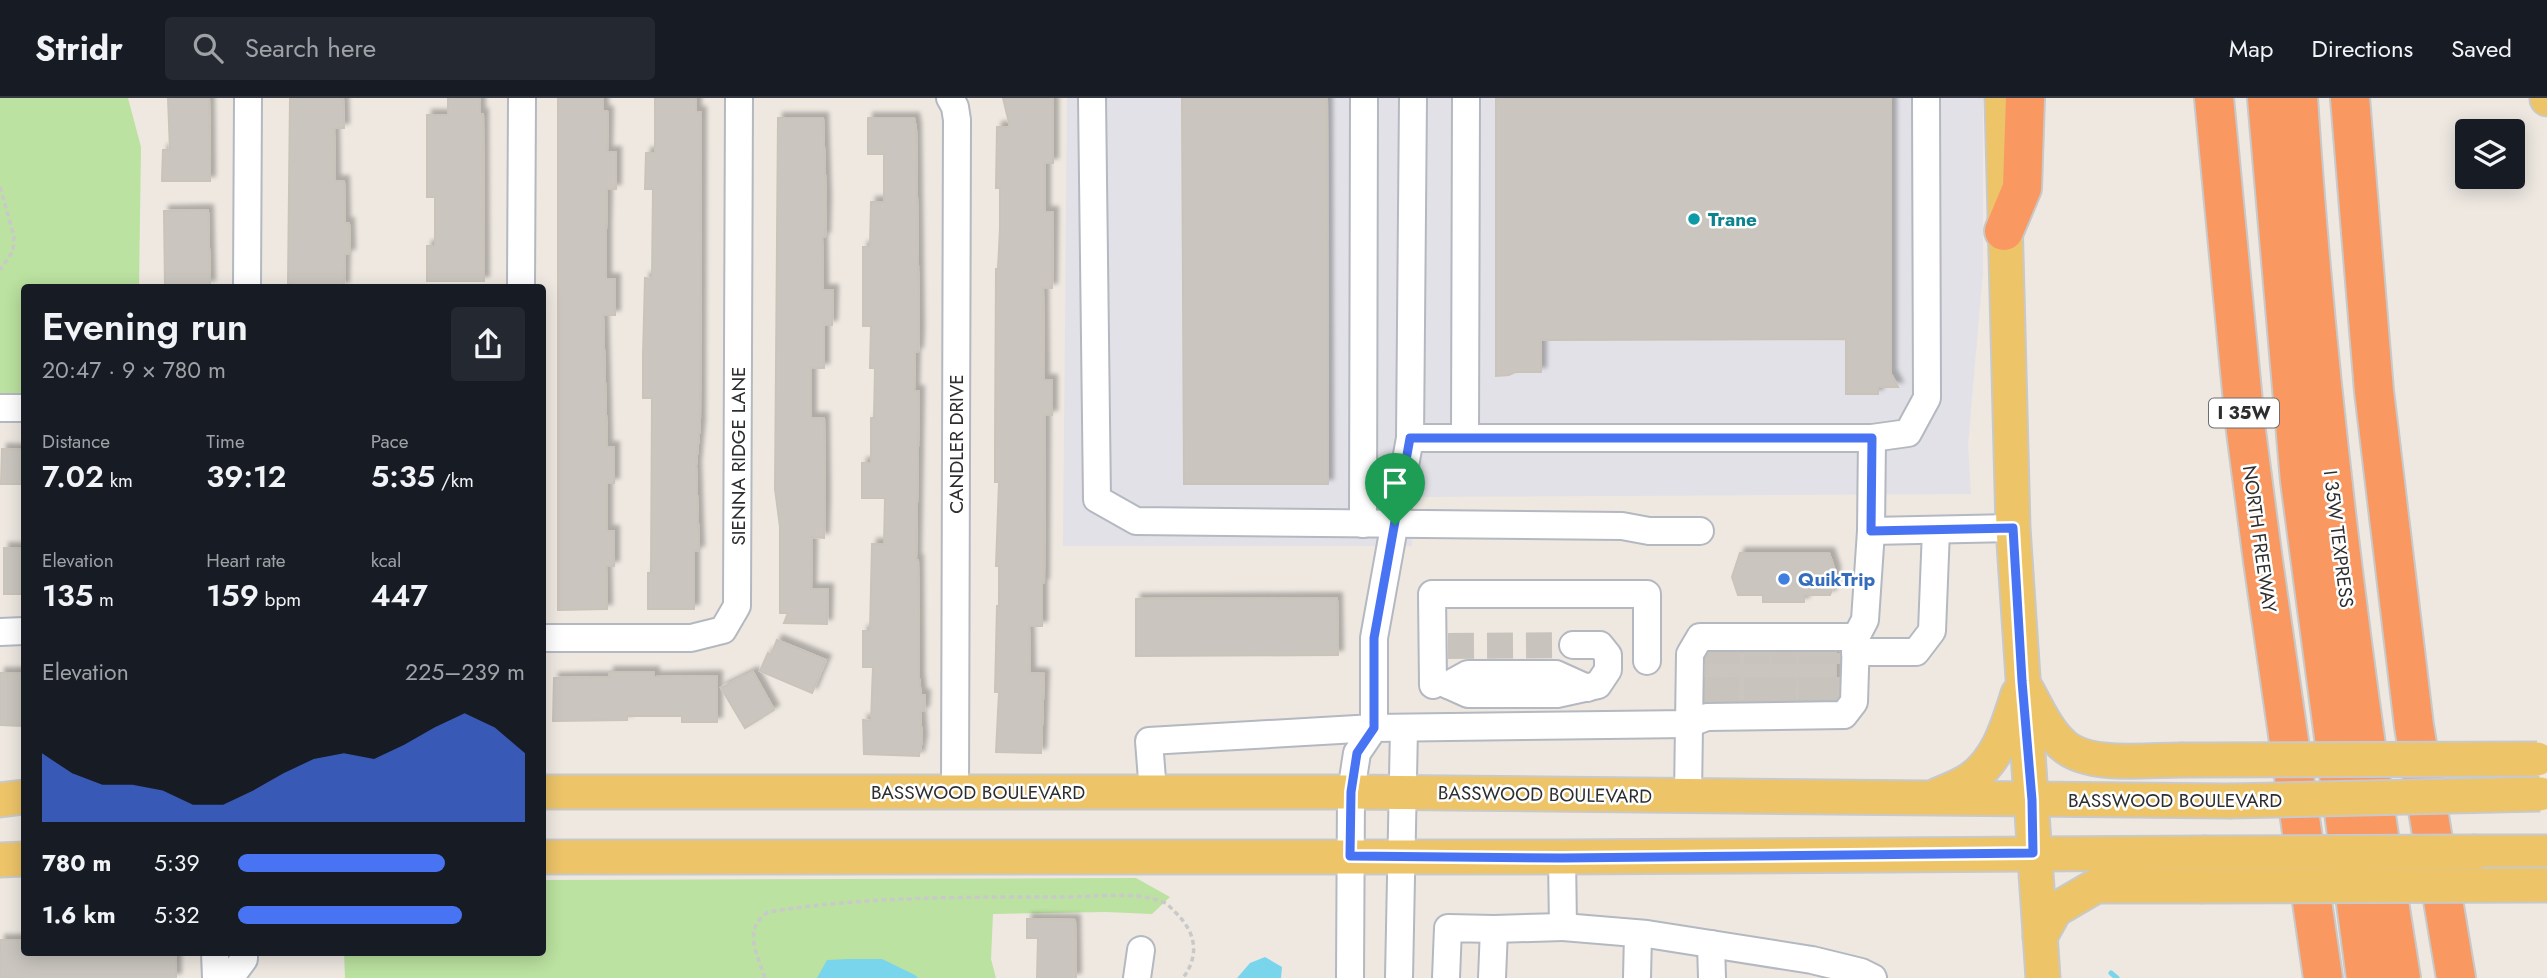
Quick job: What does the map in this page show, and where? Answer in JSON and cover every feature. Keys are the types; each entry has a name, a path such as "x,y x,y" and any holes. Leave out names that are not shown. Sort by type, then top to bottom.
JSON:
{"highway":[{"path":"2004,231 2022,188 2025,98"},
{"name":"NORTH FREEWAY","path":"2214,98 2245,423 2264,575 2323,978"},
{"name":"I 35W TEXPRESS","path":"2267,98 2300,481 2366,978"},
{"name":"I 35W TEXPRESS","path":"2298,98 2324,410 2341,559 2401,978"},
{"path":"2350,98 2374,391 2414,726 2456,978"}],"main road":[{"path":"2002,98 2013,528 2043,978"},
{"path":"2022,681 2062,745 2076,754 2103,760 2542,759"},
{"path":"1930,799 1971,779 1988,763 2003,740 2022,681"},
{"name":"BASSWOOD BOULEVARD","path":"546,792 1404,792 2229,801 2544,794"},
{"path":"0,800 21,797"},
{"path":"546,857 1562,858 2033,853 2547,852"},
{"path":"0,860 21,859"},
{"path":"2040,937 2055,911 2096,886 2547,886"}],"street":[{"path":"247,284 248,98"},
{"path":"521,284 522,98"},
{"name":"SIENNA RIDGE LANE","path":"546,638 691,638 723,630 737,606 739,98"},
{"name":"CANDLER DRIVE","path":"950,98 957,120 955,792"},
{"path":"1092,98 1097,499 1136,521 1622,526 1648,531 1700,531"},
{"path":"1363,524 1364,98"},
{"path":"1350,978 1351,792 1357,753 1374,728 1374,638 1410,438 1413,98"},
{"path":"1465,438 1466,98"},
{"path":"1410,438 1872,438 1908,433 1927,398 1926,98"},
{"path":"0,408 21,408"},
{"path":"1833,645 1865,620 1871,531 1872,438"},
{"path":"1871,531 2013,528"},
{"path":"1688,796 1711,713 1690,654 1700,637 1718,645 1833,645 1916,653 1932,631 1936,530"},
{"path":"1432,728 1440,685 1440,646 1432,594 1647,594 1647,661"},
{"path":"0,632 21,631"},
{"path":"1440,685 1556,683 1587,688 1598,685 1608,670 1608,655 1600,645 1573,645"},
{"path":"1153,792 1149,741 1374,728 1588,726 1756,710 1821,709 1844,715 1854,702 1833,645"},
{"path":"1587,688 1588,726"},
{"path":"1399,978 1404,728"},
{"path":"1562,858 1563,927"},
{"path":"1446,978 1448,928 1563,927 1711,944 1813,969 1861,972 1873,978"},
{"path":"1492,978 1494,929"},
{"path":"1637,978 1638,934"},
{"path":"1711,944 1712,978"},
{"path":"1137,978 1141,950"},
{"path":"215,956 216,978"},
{"path":"230,978 244,956"}],"path":[{"path":"0,187 14,236 13,251 0,270"},
{"path":"765,978 752,934 757,920 768,912 915,898 1137,897 1164,902 1182,918 1194,939 1192,966 1183,978"}],"shaded area":[{"path":"1067,98 1983,98 1983,271 1968,445 1971,494 1413,497 1412,546 1063,546"}],"green space":[{"path":"0,98 128,98 141,147 139,284 21,284 21,394 0,394"},
{"path":"1136,878 1170,897 1152,914 993,914 991,959 996,978 345,978 344,956 546,956 546,880"}],"water":[{"path":"1265,957 1282,967 1281,978 1237,978 1250,963"},
{"path":"882,959 918,978 817,978 827,960"}],"building":[{"path":"168,98 209,98 210,181 162,181 163,150 170,150"},
{"path":"290,98 343,98 344,128 334,128 335,181 344,181 345,223 349,223 350,254 345,254 344,284 288,283"},
{"path":"448,98 480,98 480,114 483,114 484,281 427,281 427,246 435,246 435,197 427,197 427,115 448,115"},
{"path":"558,98 603,98 603,111 608,112 607,152 616,152 616,189 607,189 606,230 606,279 615,279 615,315 603,315 607,447 614,447 614,483 607,483 607,531 614,531 614,566 606,566 607,609 558,610"},
{"path":"655,98 696,98 696,112 701,112 700,424 696,466 699,551 694,551 694,609 648,609 648,573 651,573 652,398 643,398 643,356 645,278 652,279 653,189 645,189 646,153 655,153"},
{"path":"1003,98 1053,98 1053,163 1045,163 1045,212 1053,212 1052,288 1043,288 1044,380 1052,380 1052,415 1045,415 1042,626 1029,626 1030,673 1044,674 1041,753 996,752 999,692 995,692 999,606 999,566 996,566 999,482 995,482 996,269 1000,228 1000,188 996,188 997,127 1010,127"},
{"path":"1182,98 1327,98 1328,484 1184,484"},
{"name":"Trane","path":"1496,98 1891,98 1891,374 1898,387 1878,387 1878,394 1846,394 1846,339 1541,340 1541,372 1515,372 1496,376"},
{"path":"778,118 823,118 826,202 825,237 822,237 823,290 833,290 832,325 824,325 824,368 811,368 811,418 824,418 825,499 824,538 812,537 811,589 828,589 827,624 784,623 788,613 780,613 780,527 775,489"},
{"path":"868,118 914,118 916,128 919,333 918,352 915,352 914,391 919,391 916,560 919,678 921,695 925,695 924,711 920,711 922,740 919,756 864,754 863,720 871,721 873,667 863,667 863,631 870,631 872,544 884,544 885,498 862,498 862,463 871,463 875,368 870,368 871,326 863,326 863,247 870,247 871,202 884,202 884,154 868,154"},
{"path":"208,210 210,284 165,284 164,211"},
{"path":"2,449 21,450 21,484 1,484"},
{"path":"4,548 21,549 21,594 4,594"},
{"name":"QuikTrip","path":"1740,553 1829,553 1835,571 1830,595 1804,595 1804,602 1763,602 1763,595 1738,595 1732,577"},
{"path":"1337,598 1338,655 1136,656 1136,599"},
{"path":"777,640 826,660 812,693 760,671"},
{"path":"1709,653 1836,653 1836,699 1705,702 1706,658"},
{"path":"609,672 654,672 654,677 717,676 717,722 682,722 682,716 627,716 627,720 553,721 554,678 609,677"},
{"path":"753,672 774,710 745,728 721,688"},
{"path":"0,673 21,673 21,726 0,725"},
{"path":"1027,919 1075,920 1076,978 1037,978 1038,938 1027,938"},
{"path":"0,940 21,940 21,956 176,956 176,978 0,978"}],"waterway":[{"path":"2111,973 2117,978"}],"tunnel":[{"path":"1448,646 1573,645"},
{"path":"1707,703 1708,653"},
{"path":"1726,703 1727,653"},
{"path":"1757,653 1757,703"},
{"path":"1783,703 1784,653"},
{"path":"1811,653 1811,703"},
{"path":"1831,653 1831,703"}],"place":[{"name":"Trane","path":"1694,219"},
{"name":"QuikTrip","path":"1784,579"}],"route":[{"path":"1410,438 1872,438 1871,531 2013,528 2032,800 2033,853 1562,858 1350,856 1351,792 1357,753 1374,728 1374,638 1395,525 1410,438"}]}
